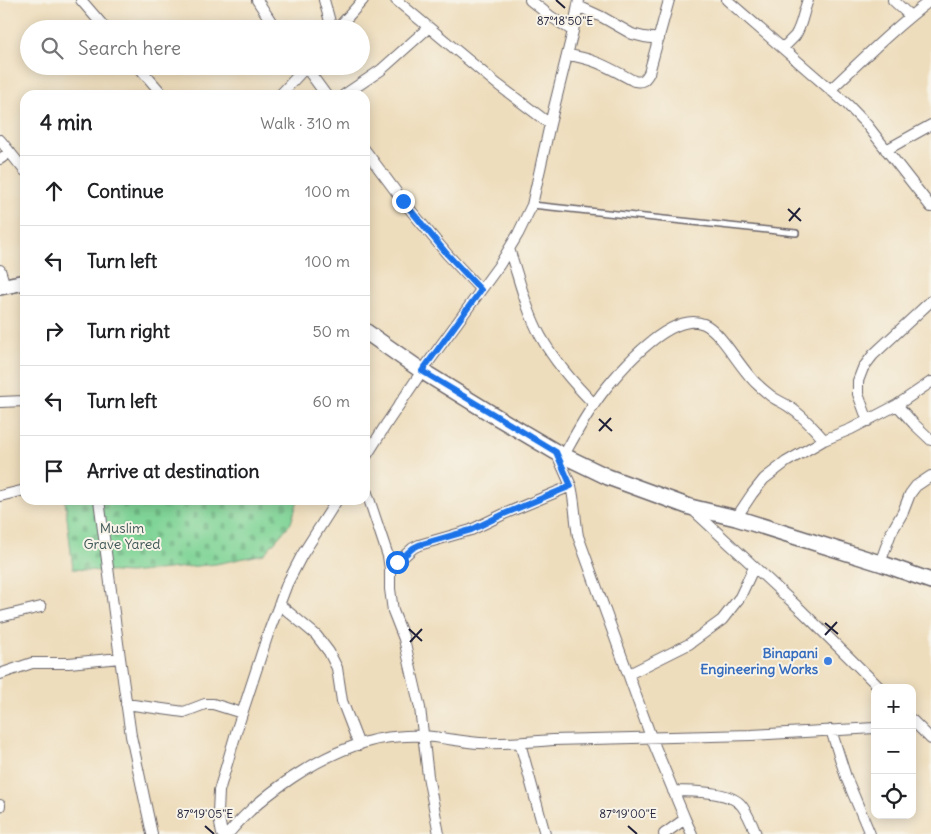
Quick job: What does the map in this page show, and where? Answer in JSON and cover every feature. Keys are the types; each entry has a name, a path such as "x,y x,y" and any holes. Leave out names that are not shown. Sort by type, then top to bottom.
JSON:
{"main road":[{"path":"3,287 20,283"},
{"path":"370,335 422,371 560,454 608,477 690,507 736,518 931,581"}],"street":[{"path":"81,0 98,20"},
{"path":"257,0 270,20"},
{"path":"324,0 330,20"},
{"path":"345,20 363,0"},
{"path":"396,0 497,84 550,124"},
{"path":"530,0 573,31"},
{"path":"567,55 593,60 634,81 640,82 646,79 669,0"},
{"path":"727,0 848,105 867,125 931,207"},
{"path":"893,0 910,16"},
{"path":"830,90 910,16 931,0"},
{"path":"783,48 795,35 802,23 804,2"},
{"path":"370,450 422,371 509,249 532,205 578,3 632,34 659,39"},
{"path":"351,90 381,70 428,28"},
{"path":"146,75 159,90"},
{"path":"285,90 299,75"},
{"path":"312,75 322,90"},
{"path":"886,150 931,124"},
{"path":"0,140 20,165"},
{"path":"0,159 10,152"},
{"path":"370,157 403,201 447,254 481,290"},
{"path":"509,249 530,313 541,336 560,365 594,404"},
{"path":"0,270 3,287"},
{"path":"868,421 858,394 858,382 863,368 873,355 931,301"},
{"path":"692,834 651,737 578,536 571,486 560,454 594,404 620,372 649,343 672,328 691,322 703,324 714,330 755,382 771,396 806,420 824,440"},
{"path":"736,518 764,479 786,462 824,440 852,429 897,405 931,382"},
{"path":"0,402 20,401"},
{"path":"897,405 929,435"},
{"path":"880,563 891,533 903,512 910,494 916,486 931,476"},
{"path":"390,569 413,548 419,545 471,530 571,486"},
{"path":"0,496 20,491"},
{"path":"370,502 388,556 393,611 404,639 420,708 428,776 439,834"},
{"path":"100,505 131,736 152,834"},
{"path":"222,834 218,813 219,791 242,712 279,604 302,555 335,505"},
{"path":"690,507 802,611 876,684"},
{"path":"629,674 689,644 722,620 740,597 754,568"},
{"path":"279,604 316,635 330,652 337,668 342,701 359,744"},
{"path":"0,617 41,607"},
{"path":"0,674 32,663 69,663 120,658"},
{"path":"126,704 184,712 205,704 213,704 242,712"},
{"path":"228,834 260,802 313,765 346,749 371,741 423,736 479,743 520,743 651,737 751,736 871,728"},
{"path":"921,729 931,739"},
{"path":"831,730 846,777 870,834"},
{"path":"520,743 546,834"},
{"path":"673,791 721,795 730,798 741,804 756,834"},
{"path":"664,834 685,819"}],"lane":[{"path":"532,205 796,232"}],"green space":[{"name":"Muslim Grave Yared","path":"66,505 296,505 291,523 264,554 216,564 129,573 73,569"}],"place":[{"name":"Binapani Engineering Works","path":"828,661"}],"route":[{"path":"397,562 419,545 471,530 571,486 556,452 422,371 481,290 447,254 403,201"}]}
